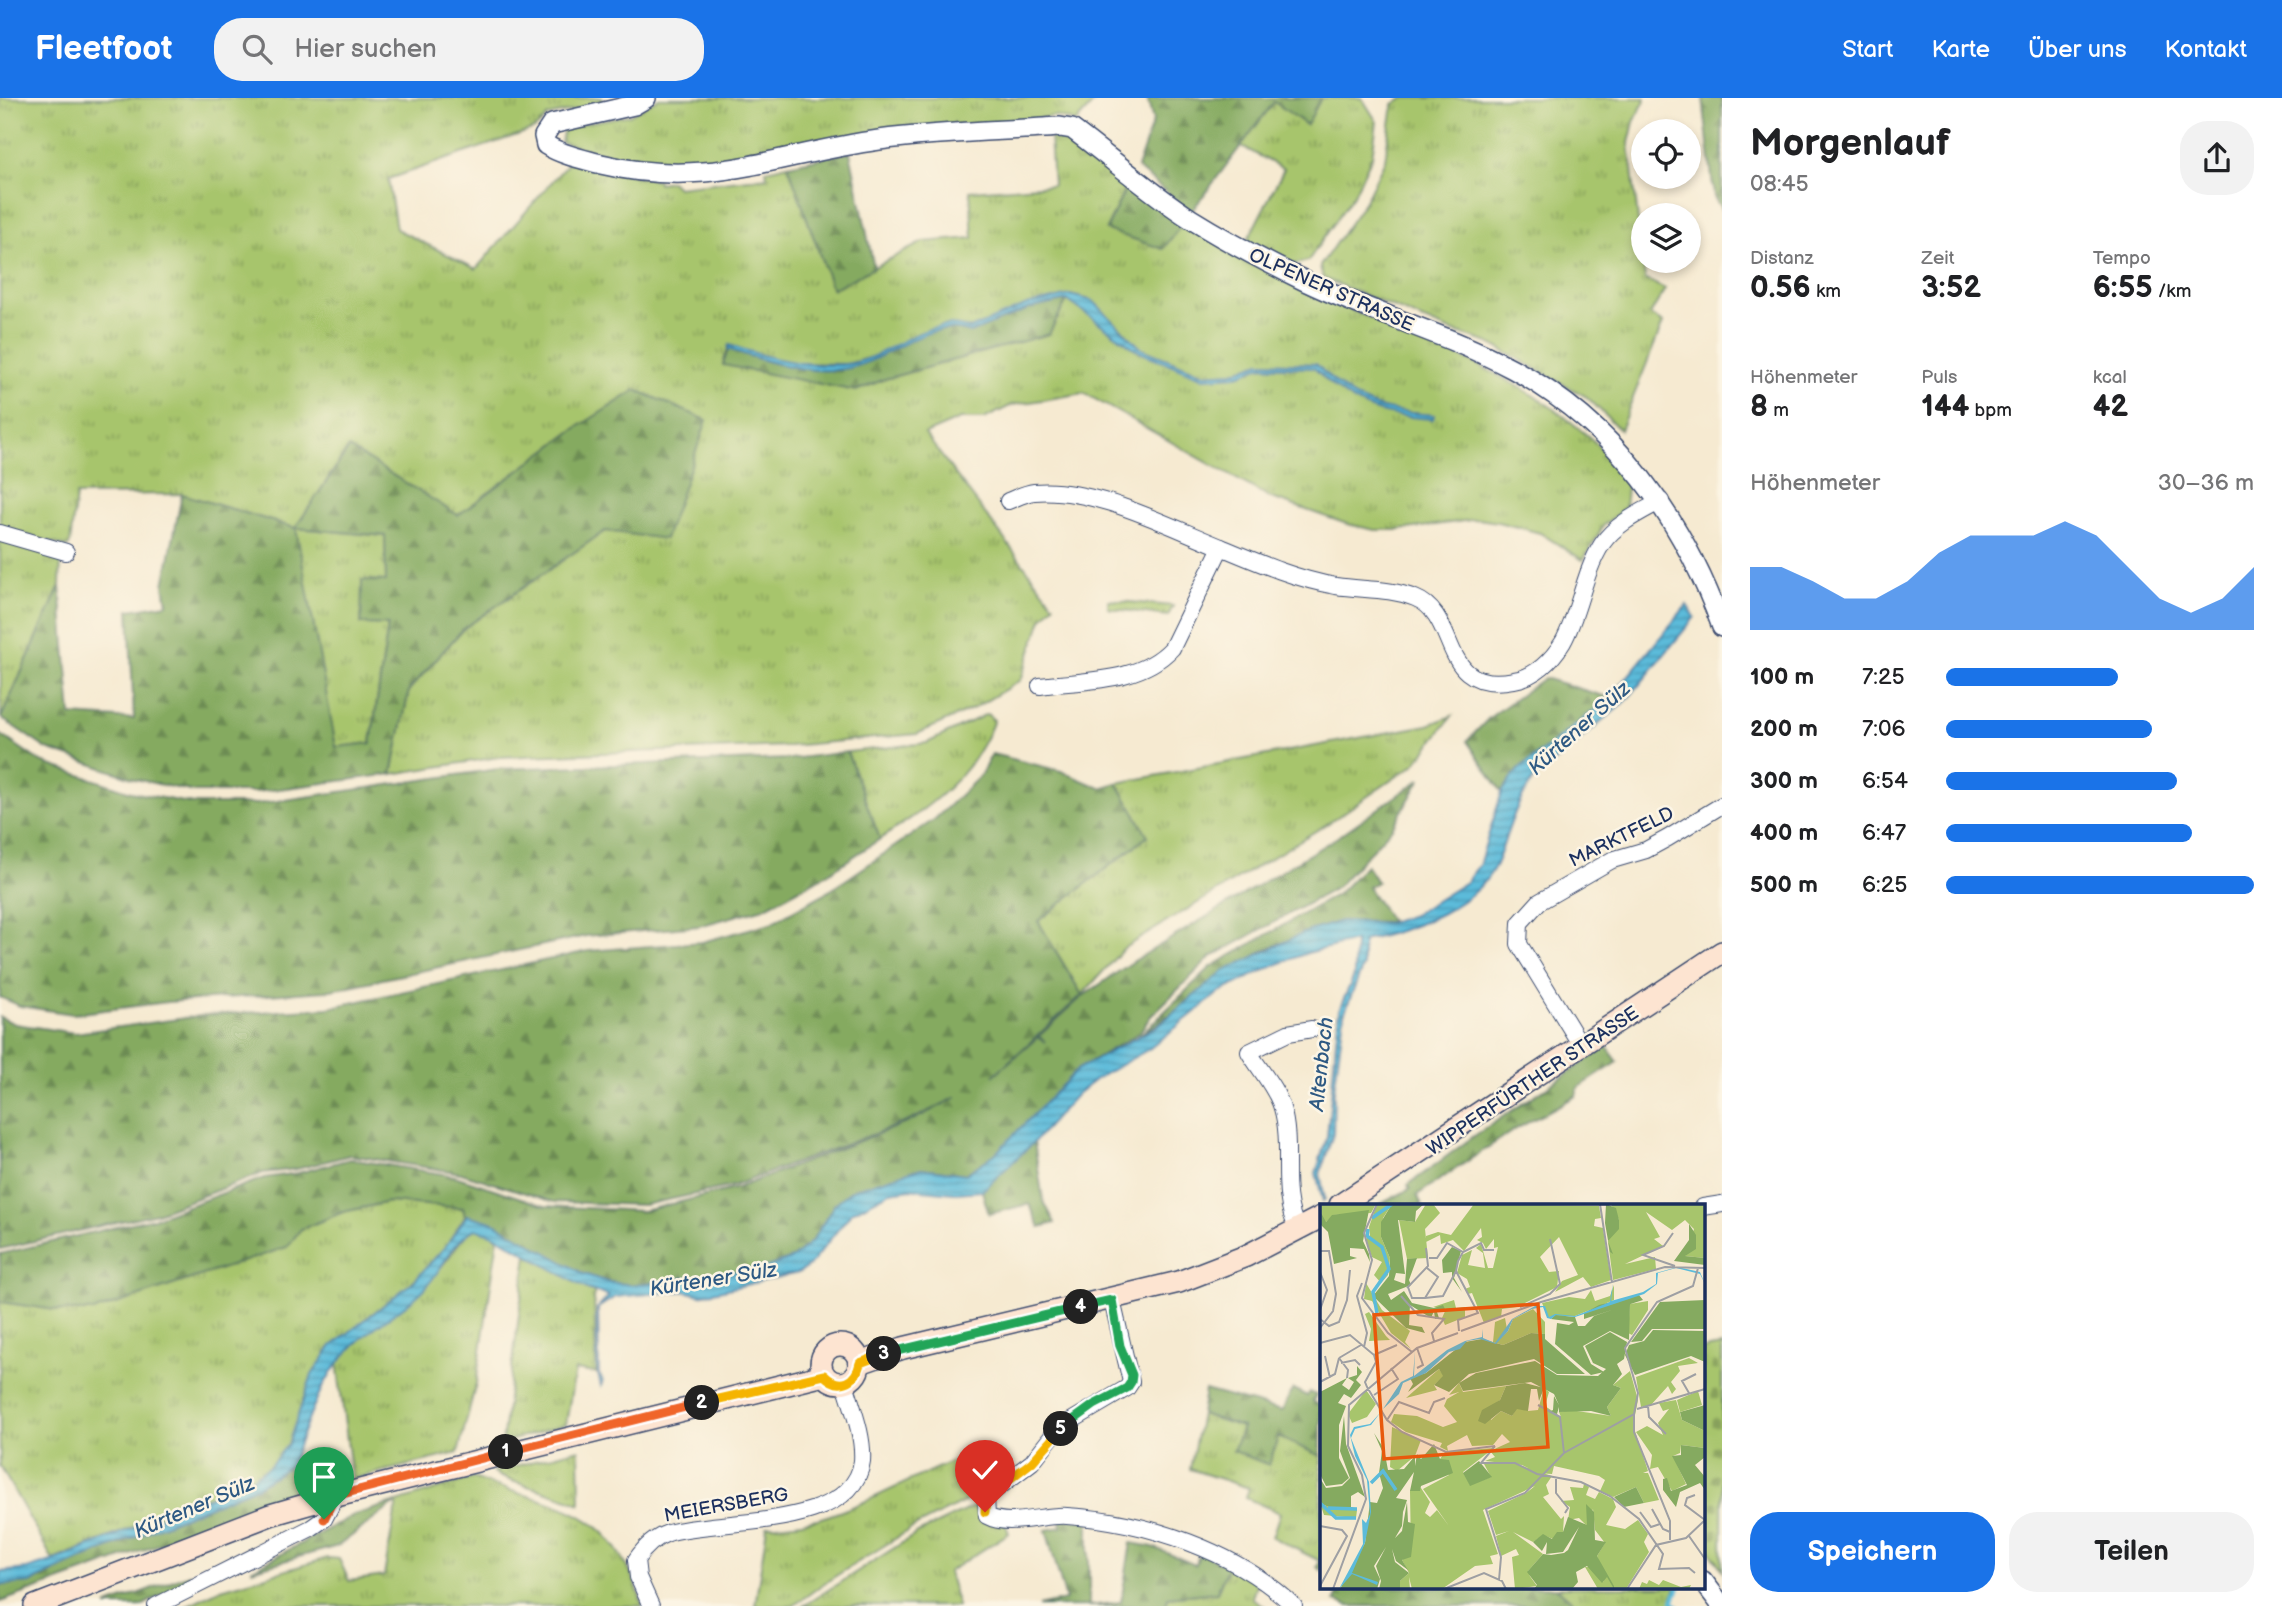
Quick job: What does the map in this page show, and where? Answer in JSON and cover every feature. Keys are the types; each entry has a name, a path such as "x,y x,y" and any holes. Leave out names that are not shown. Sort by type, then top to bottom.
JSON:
{"main road":[{"name":"WIPPERFÜRTHER STRASSE","path":"1348,1203 1722,952"},
{"path":"860,1363 903,1348 1112,1300 1222,1267 1320,1218"},
{"path":"835,1346 850,1348 860,1363 855,1377 845,1383 831,1381 824,1375 821,1365 823,1355 835,1346"},
{"path":"35,1606 270,1515 335,1496 824,1375"}],"street":[{"name":"OLPENER STRASSE","path":"646,98 634,105 552,124 544,135 546,145 635,171 690,174 743,169 881,140 1060,127 1072,129 1189,218 1252,254 1308,282 1513,369 1567,404 1617,447 1661,501 1693,556 1722,627"},
{"path":"1008,501 1033,492 1078,496 1141,514 1307,580 1398,593 1424,601 1439,619 1455,660 1475,676 1501,683 1523,679 1550,658 1575,620 1591,566 1603,542 1622,524 1661,501"},
{"path":"0,533 66,552"},
{"path":"1040,686 1130,674 1163,659 1172,649 1221,547"},
{"name":"MARKTFELD","path":"1582,1047 1519,944 1520,923 1539,902 1612,860 1657,844 1722,806"},
{"path":"1298,1230 1288,1208 1286,1134 1281,1104 1249,1052 1288,1034 1312,1029"},
{"path":"1704,1207 1722,1204"},
{"path":"1112,1300 1120,1346 1132,1375 1131,1382 1127,1388 1094,1405 1053,1435 1032,1462 986,1497 987,1516 1000,1520 1067,1516 1122,1523 1169,1536 1258,1576 1294,1606"},
{"name":"MEIERSBERG","path":"651,1606 638,1577 636,1560 646,1546 657,1538 691,1529 760,1523 823,1506 846,1492 856,1481 862,1453 845,1383"},
{"path":"156,1606 311,1528 324,1519 335,1496"},
{"path":"1704,1582 1721,1606"}],"green space":[{"path":"0,98 602,98 604,104 548,116 535,129 388,179 396,229 476,269 569,162 658,180 658,183 671,181 677,187 767,177 766,170 788,165 832,289 923,242 973,238 970,191 1053,185 1050,135 1073,142 1128,183 1106,229 1178,222 1200,230 1306,290 1478,365 1519,387 1558,412 1594,442 1628,477 1625,508 1604,525 1583,560 1540,533 1498,522 1478,519 1400,530 1375,530 1347,524 1269,497 1084,393 1012,405 984,419 960,419 925,434 1054,605 1042,619 1021,680 974,708 917,734 789,746 499,757 392,774 409,690 463,629 605,531 665,538 706,420 636,391 575,429 458,516 348,448 296,528 385,536 386,581 363,580 388,625 371,743 336,748 295,528 182,494 76,495 70,544 67,547 0,527","holes":["1070,295 1093,301 1142,349 1205,374 1234,372 1260,362 1316,364 1344,389 1368,404 1396,411 1433,415 1433,418 1396,415 1368,408 1355,402 1314,368 1261,366 1235,376 1204,378 1140,352 1067,300 1049,334 885,379 856,391 723,364 729,345 784,363 847,364 970,329"]},
{"path":"659,98 1098,98 1076,122 1055,116 743,160 664,166 625,160 561,142 564,127 629,115"},
{"path":"1147,98 1321,98 1307,125 1274,102 1191,212 1137,168 1153,121"},
{"path":"1321,98 1362,98 1377,122 1372,156 1354,194 1308,261 1293,265 1245,245 1284,169 1241,146 1275,101 1306,125"},
{"path":"1405,98 1646,98 1636,119 1631,119 1631,189 1634,189 1636,203 1631,203 1631,273 1644,273 1645,279 1665,289 1650,315 1663,323 1620,430 1587,397 1489,343 1448,330 1323,278 1320,266 1365,201 1385,160 1393,104"},
{"path":"1703,98 1722,98 1722,210 1714,197"},
{"path":"850,152 874,268 832,289 788,165"},
{"path":"1128,183 1183,223 1163,249 1106,230"},
{"path":"1067,300 1049,334 885,379 856,391 723,365 728,349 803,369 849,368 864,364 924,334 955,329 970,333 1028,309"},
{"path":"636,390 707,420 665,539 605,531 463,629 409,690 392,774 256,792 195,792 135,779 47,749 1,718 60,586 71,715 134,719 129,610 167,604 164,585 182,494 295,528 349,448 458,515 575,429","holes":["296,528 385,536 386,581 362,580 361,624 388,625 371,743 336,747"]},
{"path":"0,537 61,555 60,586 1,718"},
{"path":"1108,600 1173,606 1168,616 1108,608"},
{"path":"1544,678 1610,698 1518,770 1502,792 1467,741 1489,718"},
{"path":"987,714 994,720 974,758 961,774 948,789 916,815 880,839 847,752 927,743"},
{"path":"1452,716 1415,764 1327,824 1124,948 1082,995 1038,921 1148,836 1117,783 1428,725"},
{"path":"0,734 41,762 131,792 194,804 257,804 498,769 790,759 847,752 880,839 824,876 764,908 699,926 586,936 326,991 167,1002 73,1014 20,1006 0,997"},
{"path":"992,754 1061,771 1100,788 1117,783 1148,836 1038,921 1082,995 993,1076 1038,1037 1045,1042 1039,1036 1083,996 1134,961 1336,838 1421,779 1392,828 1336,888 1211,957 1151,1016 1139,1033 1078,1069 995,1155 965,1174 921,1168 835,1204 812,1241 793,1258 767,1267 711,1276 633,1285 607,1282 584,1274 465,1216 463,1208 389,1202 343,1212 301,1229 287,1247 95,1311 62,1311 0,1302 0,1254 158,1217 264,1178 298,1173 350,1159 455,1176 545,1206 643,1211 737,1188 909,1122 957,1097 909,1121 733,1186 644,1205 554,1202 461,1173 350,1155 297,1169 263,1173 157,1213 0,1249 0,1017 15,1024 75,1033 208,1015 328,1008 588,951 702,942 771,923 831,890 935,819 980,776"},
{"path":"1366,865 1377,882 1368,887 1391,922 1341,921 1266,949 1139,1036 1211,967 1339,893"},
{"path":"1607,1047 1618,1062 1578,1088 1576,1096 1514,1130 1417,1195 1422,1204 1381,1204 1410,1189 1408,1185 1474,1136"},
{"path":"1034,1142 1043,1200 1055,1223 1040,1227 1029,1204 989,1214 982,1191"},
{"path":"389,1202 463,1208 465,1216 445,1247 414,1281 332,1346 312,1375 288,1444 270,1466 249,1480 53,1560 0,1466 0,1302 62,1311 95,1311 287,1247 301,1229 343,1212"},
{"path":"475,1229 484,1229 498,1238 476,1383 458,1453 352,1479 337,1362 420,1289 462,1239"},
{"path":"527,1255 594,1292 596,1373 575,1370 566,1424 502,1443"},
{"path":"1722,1346 1722,1570 1704,1541 1704,1349"},
{"path":"1293,1389 1307,1396 1310,1392 1316,1395 1313,1401 1320,1405 1320,1456 1278,1437 1269,1465 1233,1451 1242,1427 1201,1414 1205,1390 1282,1411"},
{"path":"1201,1414 1242,1427 1234,1451 1269,1465 1278,1437 1320,1456 1320,1561 1272,1537 1280,1513 1246,1498 1249,1488 1190,1469"},
{"path":"579,1449 580,1504 493,1472"},
{"path":"982,1450 994,1487 914,1527 793,1606 755,1606 767,1526 808,1521 842,1511"},
{"path":"291,1465 293,1496 0,1602 0,1585 30,1583 81,1559 258,1486"},
{"path":"473,1478 557,1505 598,1528 615,1546 630,1572 643,1606 186,1606 221,1589 328,1558 339,1559 349,1581 384,1576 397,1502"},
{"path":"397,1502 338,1546 251,1570 354,1515"},
{"path":"981,1503 1005,1523 1009,1533 948,1572 958,1606 803,1606 918,1533"},
{"path":"1060,1518 1089,1521 1089,1606 1038,1606 1066,1600 1046,1530 1061,1527"},
{"path":"1131,1543 1153,1547 1195,1565 1200,1553 1228,1566 1217,1592 1168,1597 1166,1606 1089,1606 1121,1602"},
{"path":"1228,1566 1257,1581 1252,1598 1264,1606 1166,1606 1168,1597 1217,1592"},
{"path":"189,1574 192,1580 141,1606 106,1606"},
{"path":"1340,1588 1557,1588 1578,1606 1349,1606 1335,1601"},
{"path":"1557,1588 1675,1588 1675,1606 1578,1606"}],"water":[{"path":"1070,295 1093,301 1142,349 1204,374 1234,372 1260,362 1316,364 1356,398 1382,408 1434,415 1433,419 1396,415 1368,408 1355,402 1314,368 1261,366 1235,376 1204,378 1140,352 1067,300 1028,309 970,333 955,329 924,334 864,364 849,368 803,369 728,349 729,345 800,363 845,364 876,355 922,331 938,326 954,325 970,329 1027,305"},
{"name":"Kürtener Sülz","path":"1687,605 1695,617 1626,701 1534,779 1517,808 1499,857 1490,874 1477,889 1461,902 1422,923 1363,941 1363,966 1344,1014 1334,1091 1333,1134 1320,1174 1325,1199 1323,1201 1316,1173 1327,1137 1339,1010 1354,976 1355,941 1307,953 1270,967 1220,992 1149,1049 1096,1079 1077,1094 1034,1142 982,1191 955,1193 911,1189 890,1192 852,1212 809,1266 798,1273 700,1295 684,1291 615,1297 598,1308 599,1374 603,1381 601,1386 598,1374 597,1309 609,1296 587,1289 494,1235 475,1229 455,1247 421,1293 368,1333 339,1362 312,1409 291,1465 258,1486 81,1559 30,1583 0,1585 0,1572 27,1569 61,1558 249,1480 270,1466 288,1444 312,1375 332,1346 414,1281 445,1247 467,1215 495,1223 584,1274 607,1282 633,1285 768,1267 793,1258 812,1241 835,1204 852,1190 921,1168 966,1174 995,1154 1078,1069 1156,1027 1224,971 1306,932 1341,921 1389,923 1413,915 1466,882 1479,865 1502,792 1518,770 1610,698"}],"waterway":[{"name":"Altenbach","path":"1678,1606 1673,1601 1679,1588"}],"route":[{"path":"324,1519 335,1496 807,1377 824,1375 836,1383 845,1383 855,1377 860,1363 876,1356 1112,1300 1120,1346 1132,1375 1131,1382 1127,1388 1094,1405 1053,1435 1032,1462 986,1497 985,1512"}]}
